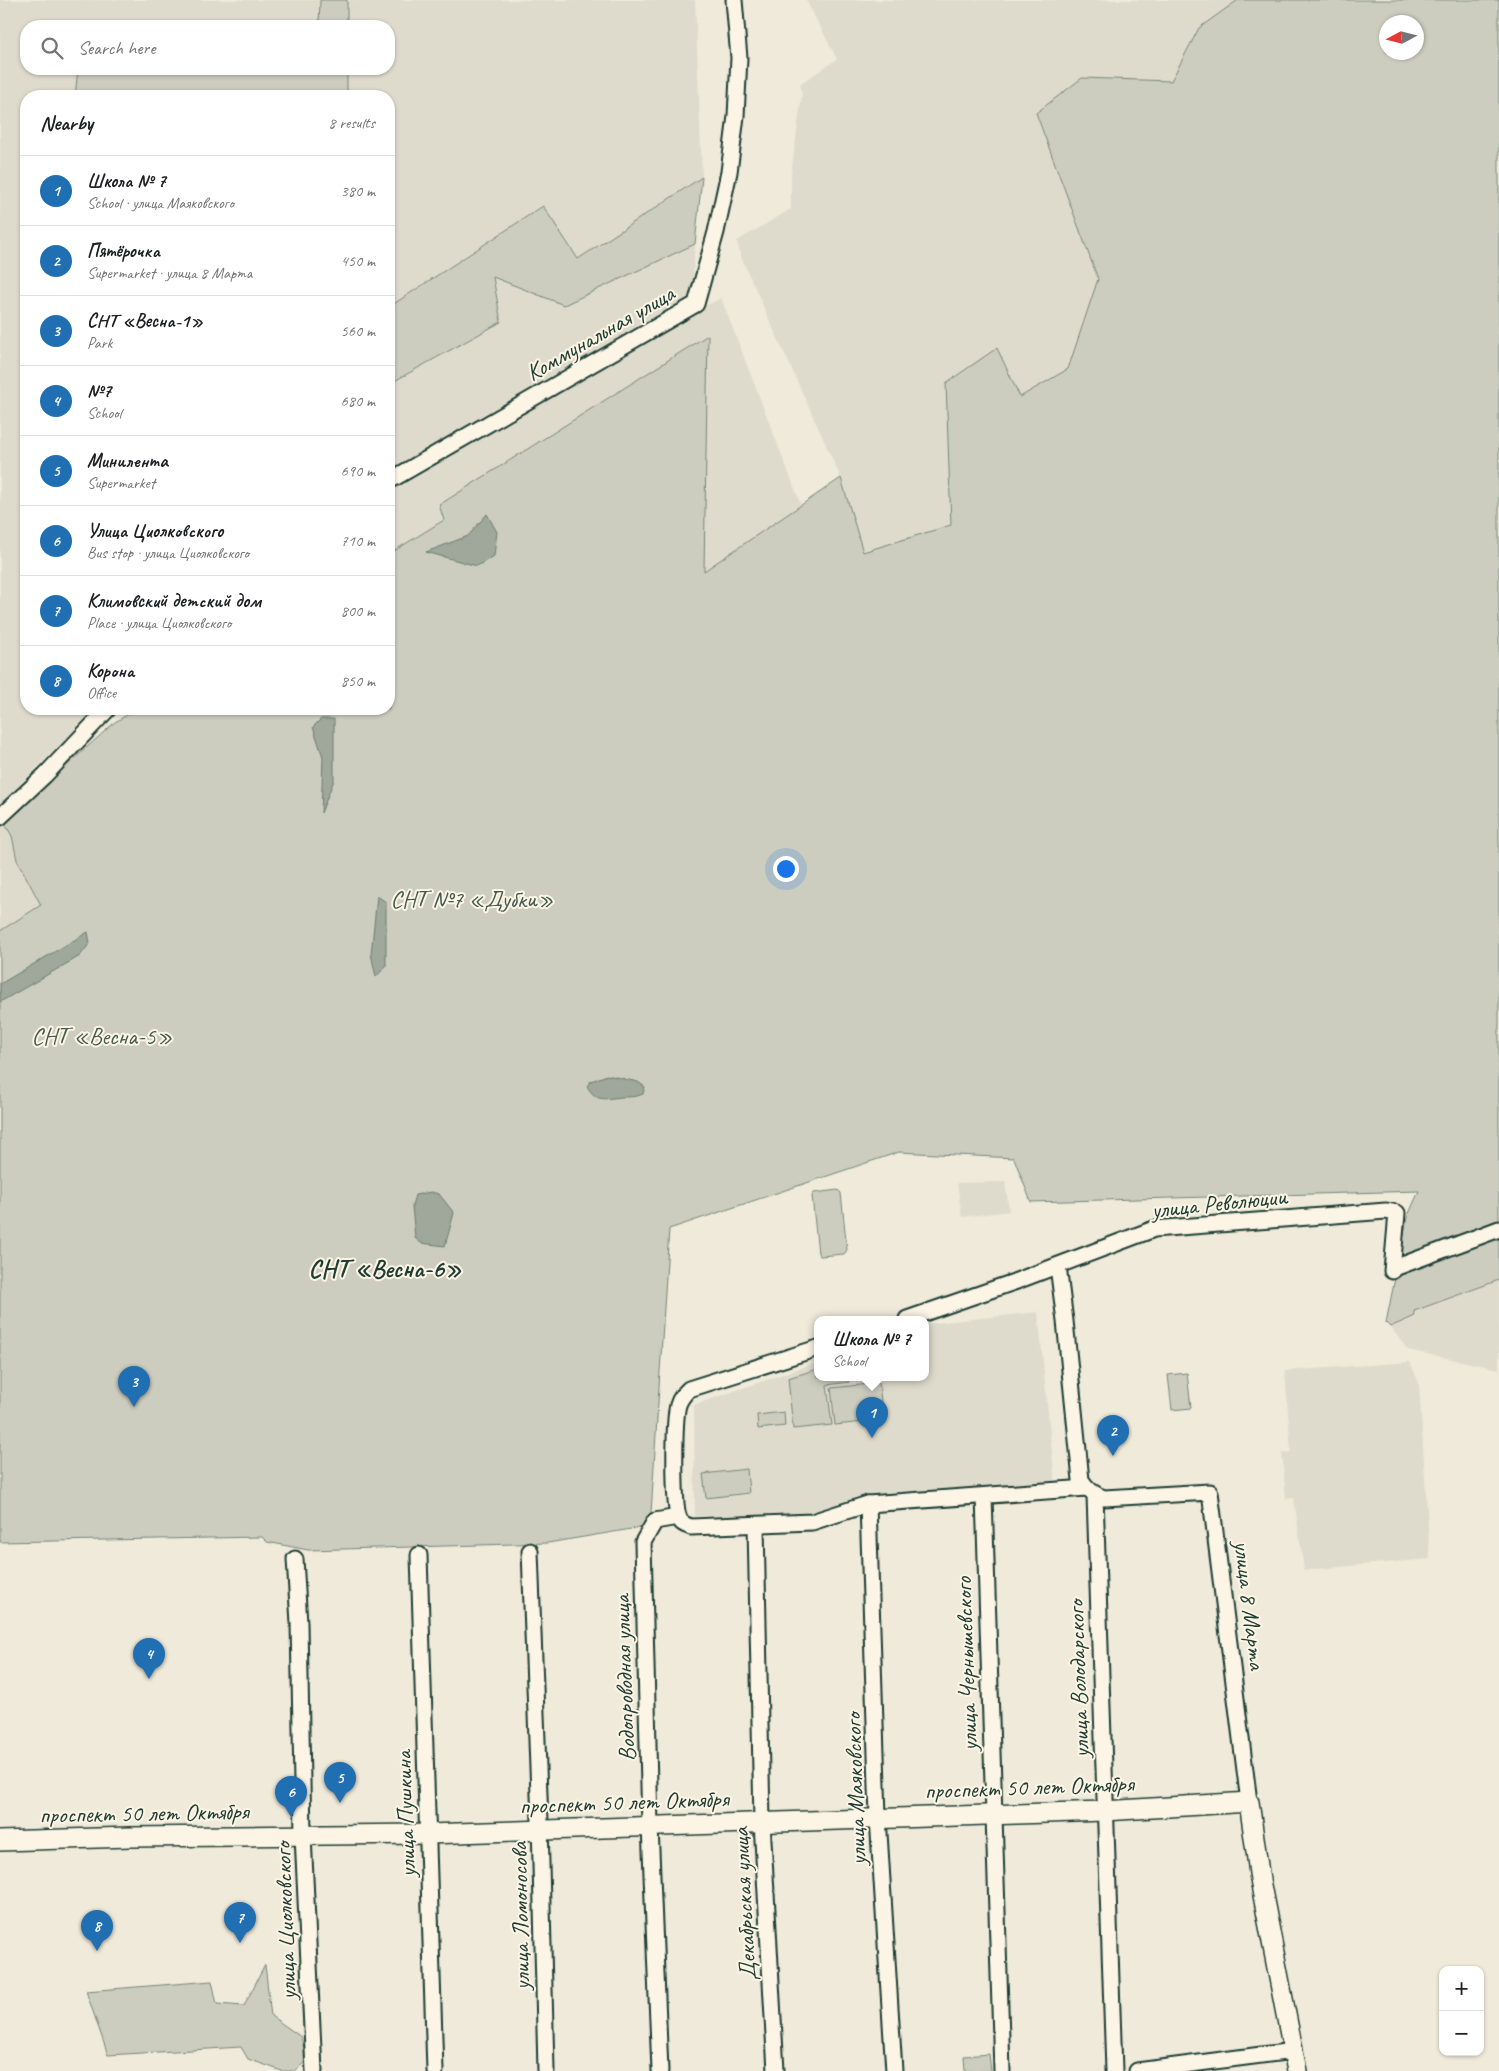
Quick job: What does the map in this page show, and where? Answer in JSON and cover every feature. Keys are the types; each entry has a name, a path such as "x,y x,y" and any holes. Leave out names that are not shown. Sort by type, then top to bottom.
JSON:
{"main road":[{"name":"проспект 50 лет Октября","path":"0,1841 130,1837 428,1834 878,1817 1104,1811 1249,1802"},
{"name":"улица 8 Марта","path":"1249,1802 1260,1880 1297,2071"}],"street":[{"name":"Коммунальная улица","path":"395,478 696,304 718,223 732,153 739,58 734,0"},
{"path":"0,817 45,775 102,715"},
{"name":"улица Революции","path":"916,1316 1058,1266 1154,1229 1386,1211 1397,1213 1392,1271 1397,1267 1499,1229"},
{"path":"1058,1266 1081,1480 1091,1491"},
{"path":"814,1349 689,1389 681,1398 678,1407 676,1501 678,1517 683,1524 691,1526 756,1525 812,1522 868,1504 1091,1491"},
{"name":"улица 8 Марта","path":"1091,1491 1104,1498 1210,1492 1249,1802"},
{"name":"улица Володарского","path":"1091,1491 1114,2071"},
{"name":"улица Чернышевского","path":"984,1496 1002,2071"},
{"name":"улица Маяковского","path":"868,1504 878,1817 894,2071"},
{"name":"Водопроводная улица","path":"660,2071 650,1826 643,1542 655,1521 678,1517"},
{"name":"Декабрьская улица","path":"756,1525 762,1822 776,2071"},
{"name":"улица Ломоносова","path":"530,1550 546,2071"},
{"name":"улица Пушкина","path":"419,1555 435,2071"},
{"name":"улица Циолковского","path":"295,1559 299,1623 303,1835 314,2071"},
{"path":"1137,2071 1293,2051"}],"shaded area":[{"path":"0,0 320,0 319,20 20,20 20,75 77,75 76,90 20,90 20,715 91,715 0,804"},
{"path":"347,0 695,0 702,177 578,259 543,206 395,303 395,90 347,90 347,75 395,75 395,20 347,20"},
{"path":"806,0 1238,0 1199,28 1171,81 1082,78 1036,113 1098,279 1068,369 1020,397 998,349 946,383 952,525 863,552 841,478 741,257 737,241 791,209 791,175 802,95 800,84 837,59"},
{"path":"695,244 692,295 395,468 395,381 501,322 493,276 564,305"},
{"path":"721,298 801,505 703,572 708,335 439,505 444,520 395,550 395,486 684,317"},
{"path":"487,514 497,532 494,556 477,566 426,552 468,536"},
{"path":"321,719 334,719 334,780 321,813 323,757 313,727"},
{"path":"4,822 12,836 17,860 41,905 0,931 0,825"},
{"path":"377,896 386,902 386,966 376,977 371,954"},
{"path":"88,932 90,943 80,956 0,1002 0,984"},
{"path":"607,1075 638,1082 645,1087 643,1094 631,1097 598,1098 587,1086 591,1081"},
{"path":"1005,1182 1009,1211 962,1217 957,1183"},
{"path":"431,1192 439,1194 454,1213 445,1246 421,1243 415,1238 412,1206 415,1195"},
{"path":"1499,1280 1499,1369 1408,1350 1390,1327 1415,1316 1413,1311"},
{"path":"1038,1312 1055,1484 849,1500 813,1517 695,1516 694,1405 814,1363 814,1381 929,1381 929,1324"},
{"path":"1410,1362 1419,1383 1430,1559 1304,1570 1294,1498 1286,1499 1282,1453 1291,1452 1285,1371"}],"green space":[{"path":"320,0 347,0 347,20 319,20"},
{"path":"1238,0 1499,0 1499,1280 1414,1311 1415,1316 1390,1327 1386,1323 1407,1218 1419,1191 1031,1202 1014,1158 899,1152 669,1229 651,1513 643,1527 548,1543 308,1550 267,1542 262,1537 0,1542 0,931 41,905 17,860 12,836 4,822 115,722 127,715 395,715 395,550 444,520 439,505 708,335 704,571 841,478 863,552 951,525 946,383 997,348 1020,397 1068,369 1098,279 1036,113 1082,78 1171,81 1199,28"},
{"path":"77,75 347,75 347,90 76,90"},
{"path":"702,177 695,244 564,305 493,277 501,322 395,381 395,303 543,206 578,259"},
{"path":"838,1190 841,1193 847,1250 844,1254 820,1256 818,1253 812,1196 814,1193"},
{"path":"814,1370 814,1381 849,1381 827,1385 832,1425 793,1429 788,1378"},
{"path":"1187,1373 1191,1408 1172,1410 1168,1375"},
{"path":"879,1383 883,1420 835,1425 831,1388"},
{"path":"784,1412 785,1426 758,1429 757,1415"},
{"path":"747,1469 749,1493 706,1498 703,1474"},
{"path":"265,1965 271,2016 301,2037 307,2060 295,2071 282,2071 248,2059 241,2047 108,2055 86,1991 212,1981 217,2004 244,2006"},
{"path":"989,2054 991,2071 965,2071 964,2056"}],"place":[{"name":"СНТ «Весна-1»","path":"134,1407"},
{"name":"Школа № 7","path":"872,1438"},
{"name":"Пятёрочка","path":"1113,1456"},
{"name":"№7","path":"149,1679"},
{"name":"Минилента","path":"340,1803"},
{"name":"Улица Циолковского","path":"291,1817"},
{"name":"Климовский детский дом","path":"240,1943"},
{"name":"Корона","path":"97,1951"}],"district":[{"name":"СНТ «Весна-6»","path":"385,1269"}],"park label":[{"name":"СНТ №7 «Дубки»","path":"472,899"},
{"name":"СНТ «Весна-5»","path":"102,1036"}]}
